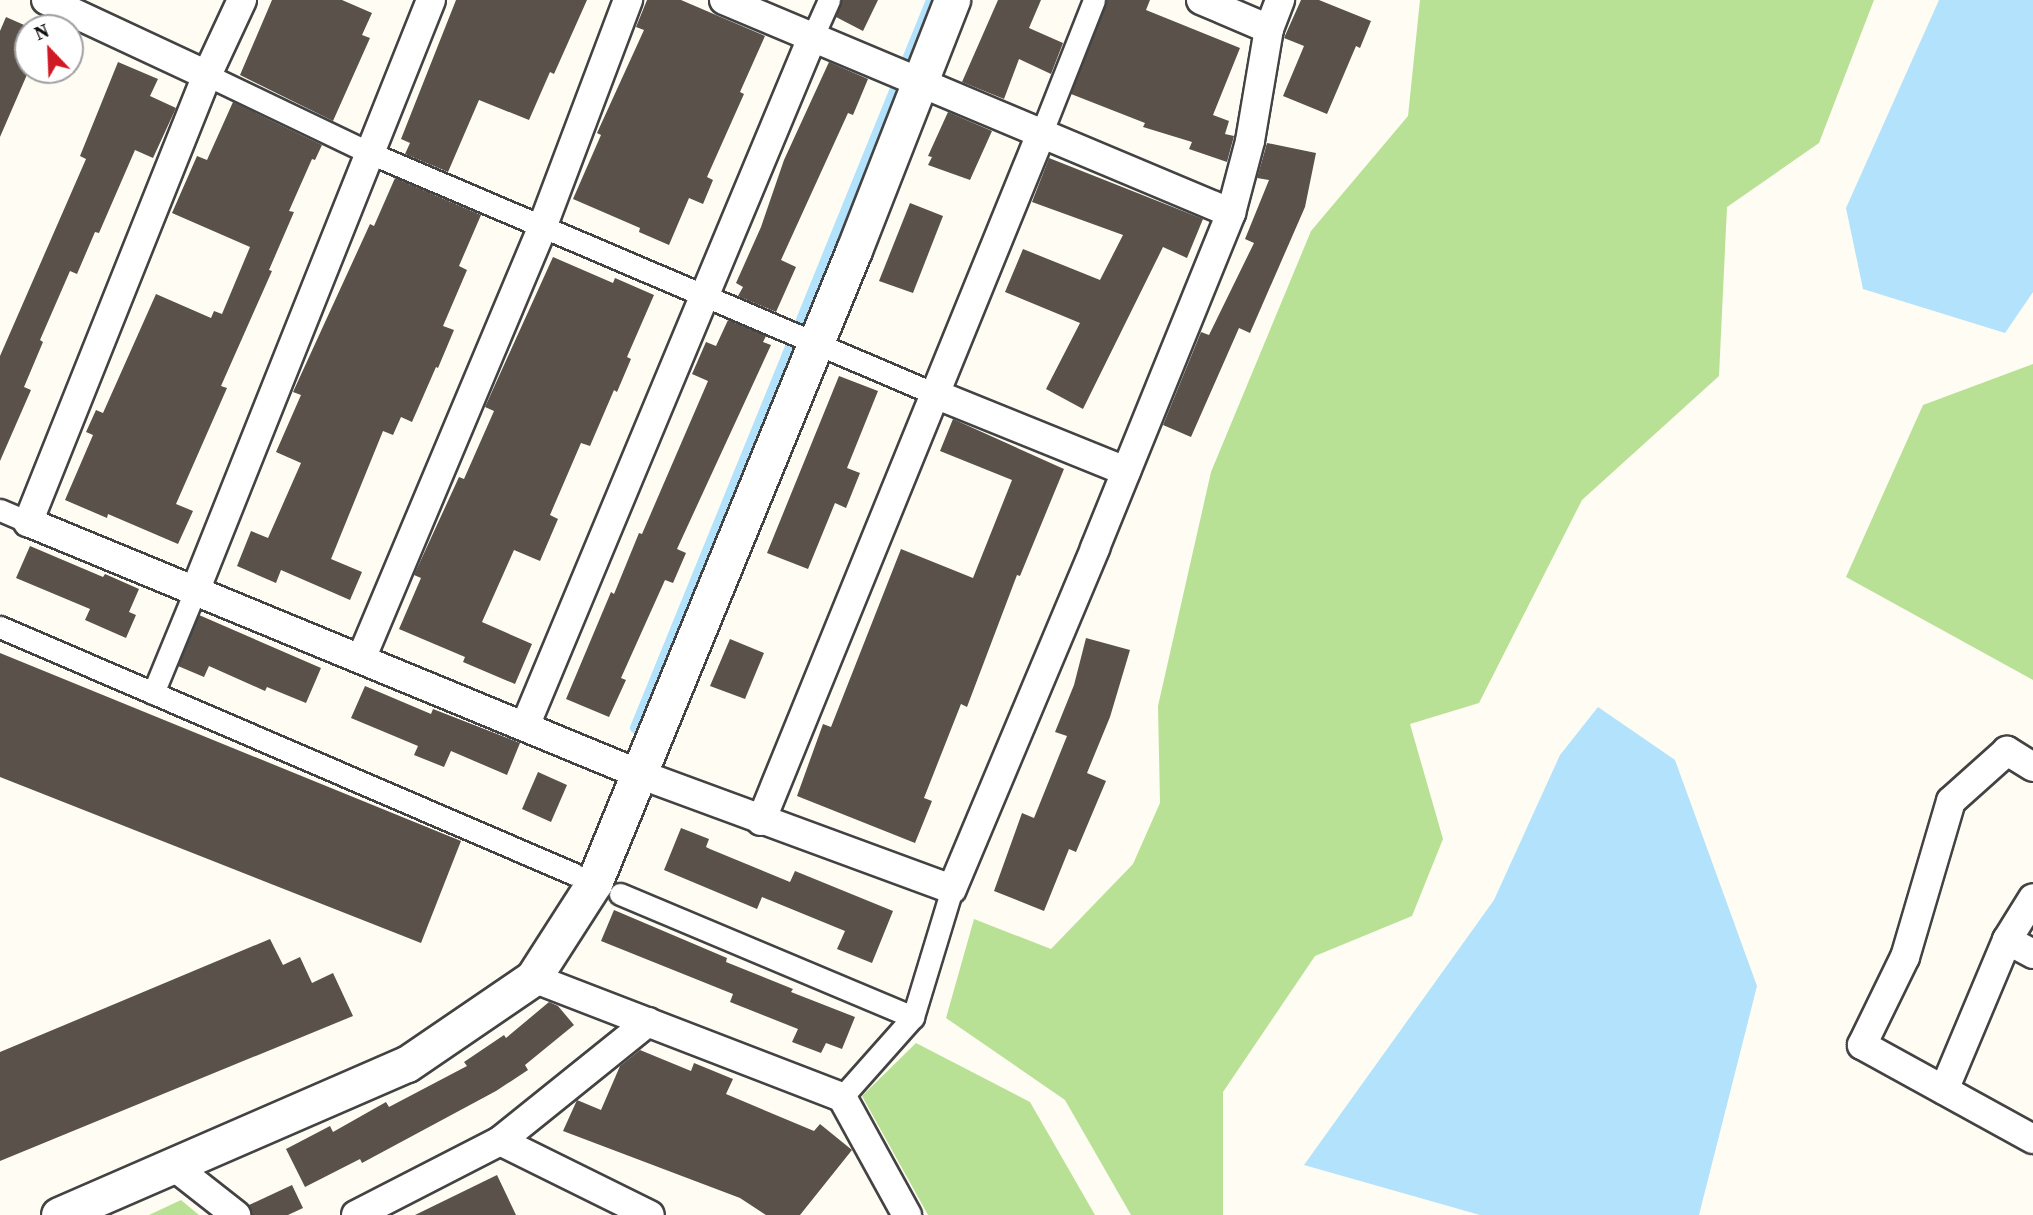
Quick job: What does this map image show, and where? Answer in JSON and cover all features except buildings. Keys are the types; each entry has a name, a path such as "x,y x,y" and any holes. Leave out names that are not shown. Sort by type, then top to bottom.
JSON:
{"street":[{"path":"46,0 370,153 543,225 704,297 1126,471"},
{"path":"28,522 207,75 242,0"},
{"path":"153,693 431,0"},
{"path":"361,659 543,225 628,0"},
{"path":"724,0 1231,213"},
{"path":"525,726 829,0"},
{"path":"59,1215 171,1164 407,1064 533,978 594,883 952,0"},
{"path":"761,821 1094,0"},
{"path":"1201,0 1269,29"},
{"path":"842,1097 913,1017 952,890 1231,213 1250,141 1269,29 1280,0"},
{"path":"0,510 639,774 952,890"},
{"path":"0,627 574,874"},
{"path":"2033,767 2007,751 1951,801 1905,957 1862,1045 2033,1139"},
{"path":"620,894 913,1017"},
{"path":"1944,1090 2007,940 2033,898"},
{"path":"2007,940 2033,954"},
{"path":"533,978 842,1097 907,1215"},
{"path":"356,1215 500,1140 648,1022"},
{"path":"500,1140 650,1215"},
{"path":"171,1164 236,1215"}],"green space":[{"path":"1420,0 1874,0 1819,143 1727,207 1719,376 1582,500 1479,703 1410,724 1443,839 1412,916 1315,956 1223,1092 1223,1215 1131,1215 1065,1100 946,1018 974,919 1051,949 1133,864 1160,803 1158,706 1211,472 1311,231 1408,116"},
{"path":"2033,364 2033,680 1846,577 1923,405"},
{"path":"916,1043 1030,1102 1095,1215 928,1215 862,1096"},
{"path":"181,1200 199,1215 149,1215"}],"water":[{"path":"1939,0 2033,0 2033,292 2005,333 1863,289 1846,208"},
{"path":"1598,707 1675,760 1757,986 1699,1215 1480,1215 1304,1165 1494,900 1560,755"}],"waterway":[{"path":"635,728 931,0"}]}
